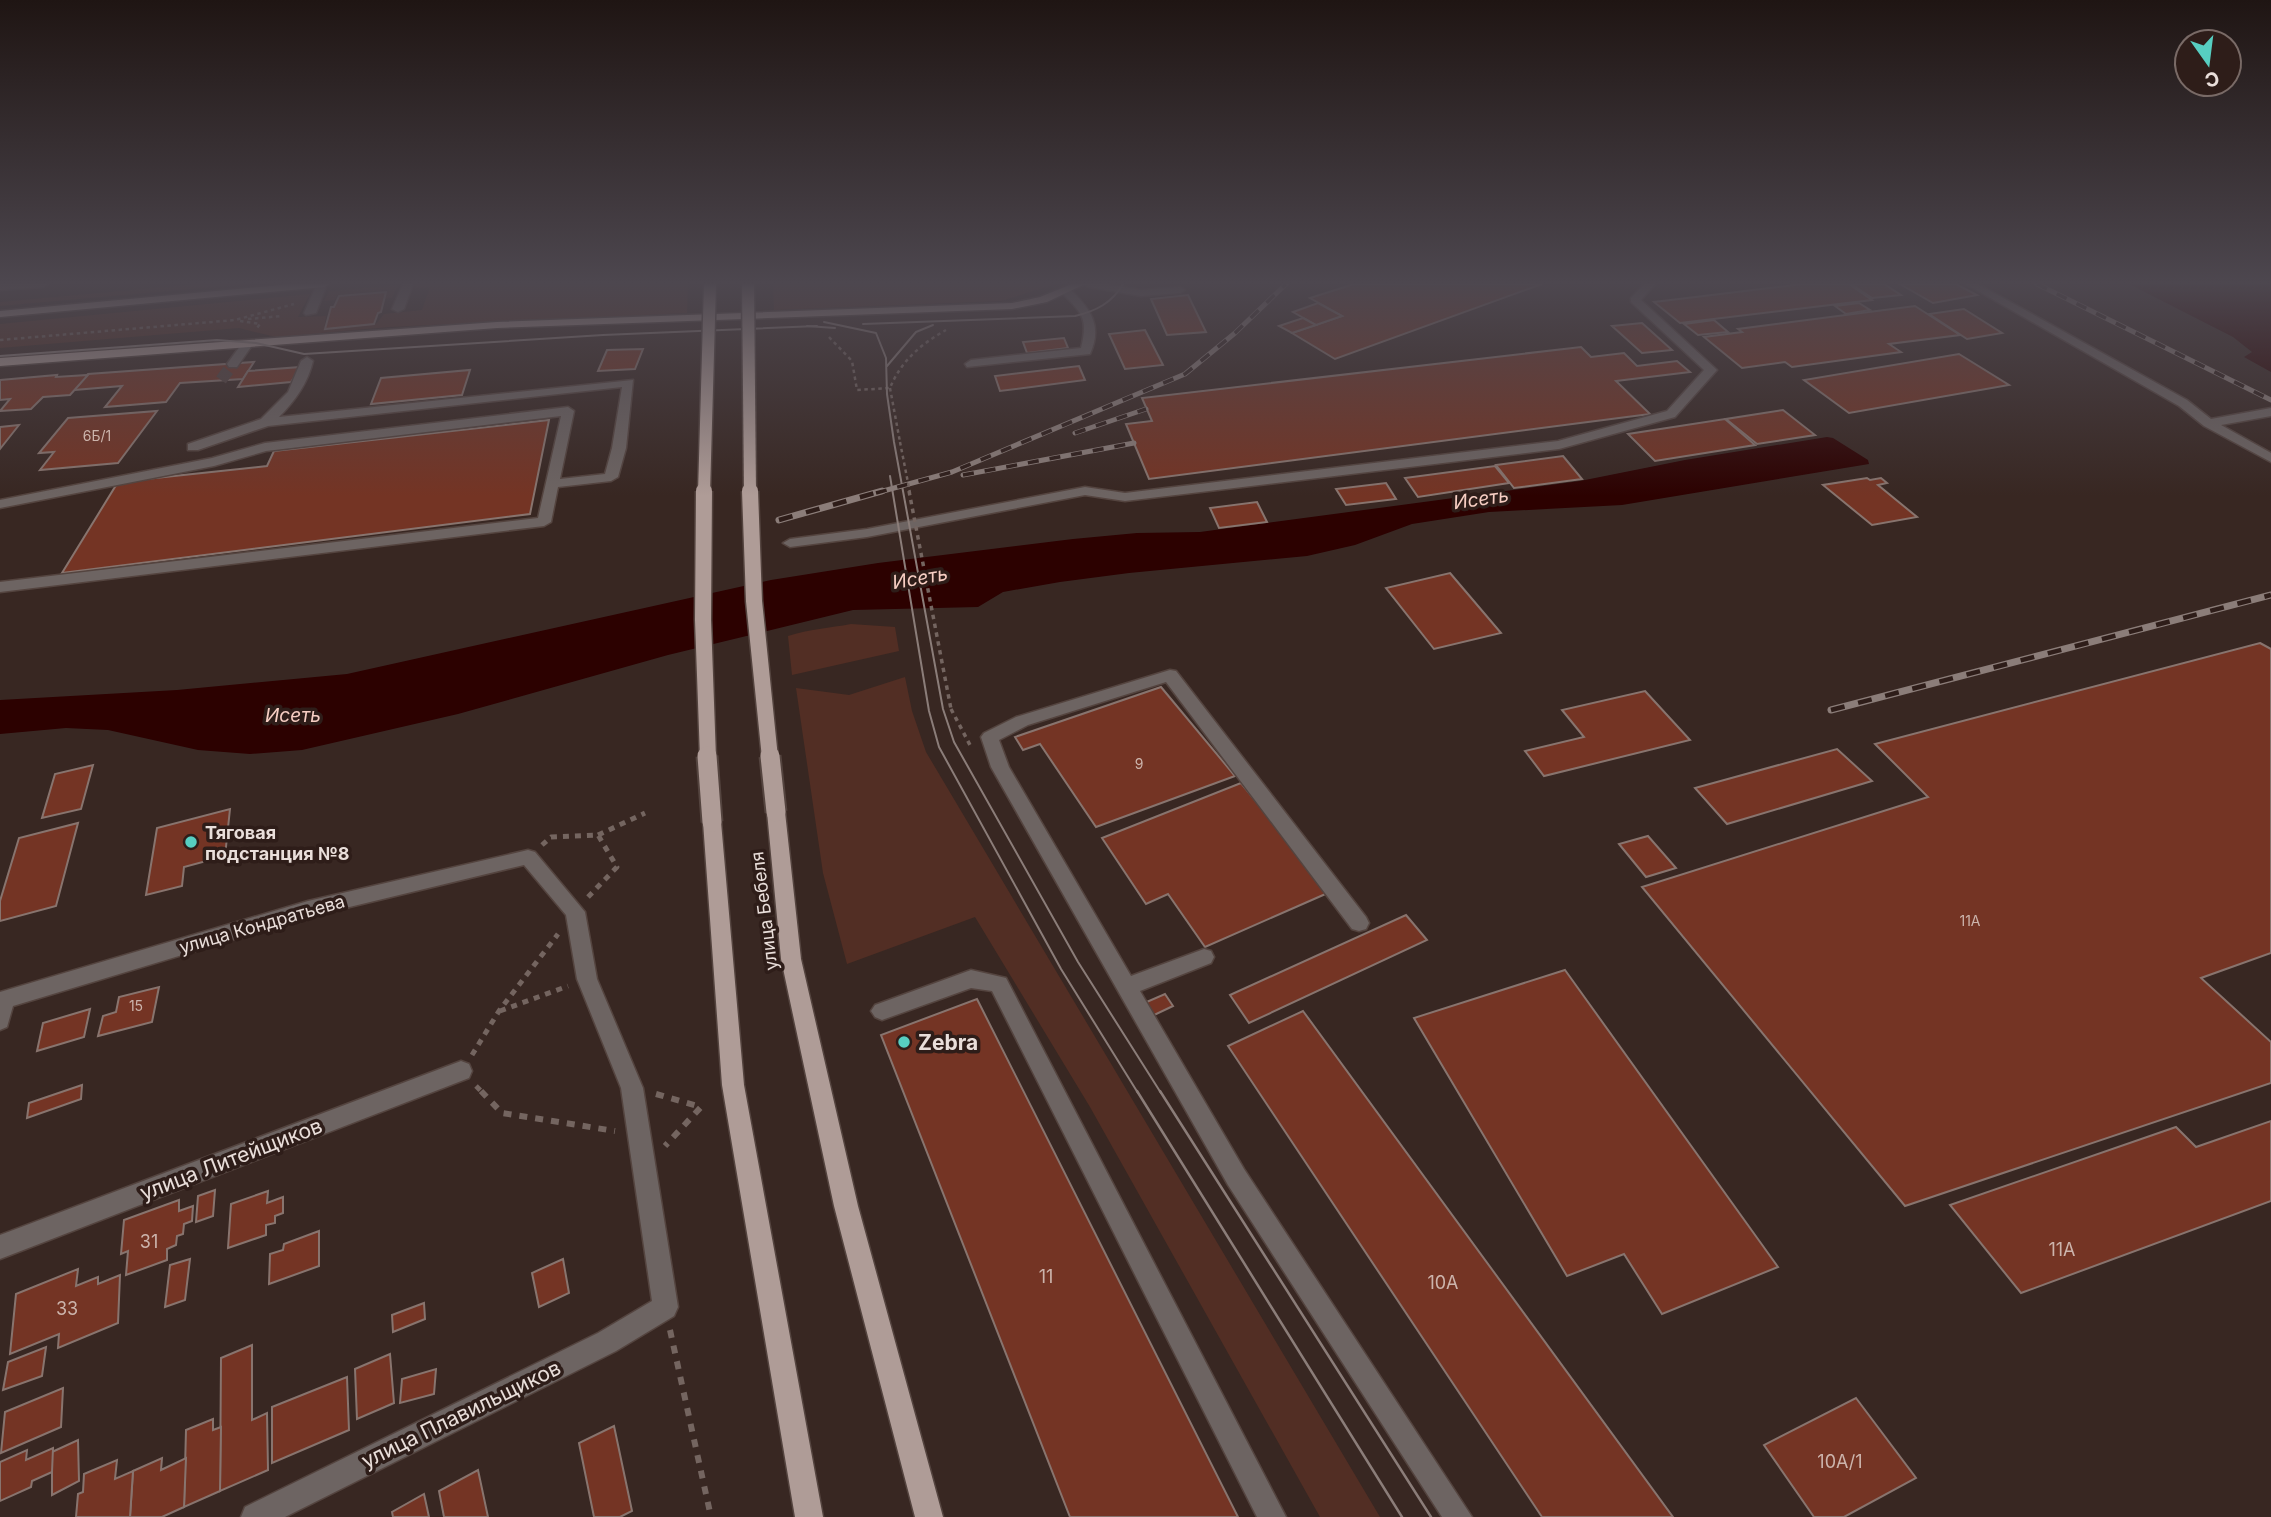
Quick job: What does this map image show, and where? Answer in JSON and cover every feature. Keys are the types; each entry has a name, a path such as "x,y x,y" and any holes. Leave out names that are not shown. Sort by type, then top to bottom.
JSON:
{"main road":[{"path":"0,362 99,355"},
{"path":"707,355 701,526 705,736 733,1085 809,1517"},
{"name":"улица Бебеля","path":"748,355 748,453 754,601 794,972 846,1206 929,1517"}],"street":[{"path":"233,364 239,355"},
{"path":"971,364 1052,355"},
{"path":"790,543 867,533 1084,491 1125,497 1559,445 1671,414 1711,370 1694,355"},
{"path":"2097,355 2183,403 2209,423 2271,458"},
{"path":"266,422 284,406 306,371 307,361"},
{"path":"193,447 266,422 629,383 619,448 611,477 552,484"},
{"path":"0,504 214,462 265,447 568,411 544,522 0,587"},
{"path":"2209,423 2271,412"},
{"path":"1359,922 1170,675 1022,721 990,737 1000,767 1236,1177 1458,1517"},
{"name":"улица Кондратьева","path":"1,1008 308,909 527,857 575,912 587,979"},
{"path":"1126,987 1205,957"},
{"path":"587,979 632,1088 665,1307"},
{"path":"882,1011 971,979 999,985 1272,1517"},
{"name":"улица Литейщиков","path":"0,1247 461,1071"},
{"name":"улица Плавильщиков","path":"255,1517 607,1342 665,1307"}],"path":[{"path":"846,355 852,361 857,390 890,388"},
{"path":"911,355 892,380 890,388 951,709"},
{"path":"598,835 645,813"},
{"path":"587,979 499,1011 461,1071 502,1113 639,1135"},
{"path":"632,1088 701,1107 644,1169"},
{"path":"665,1307 711,1517"}],"shaded area":[{"path":"851,624 895,627 899,651 792,675 788,636"},
{"path":"905,677 912,711 926,752 1380,1517 1320,1517 1090,1107 975,917 847,964 823,873 796,688 849,695"}],"water":[{"path":"2271,355 2271,372 2244,357"},
{"name":"Исеть","path":"1827,437 1868,460 1869,464 1622,505 1489,512 1412,524 1355,545 1307,556 1060,582 1003,592 978,607 853,610 668,655 458,714 302,750 250,754 198,750 108,730 66,728 0,734 0,700 177,690 347,674 771,580 878,563 1073,539 1137,533 1200,532 1580,481 1685,460"}],"building":[{"path":"605,355 641,355 635,369 598,371"},
{"path":"1119,355 1158,355 1163,365 1125,369"},
{"path":"1328,355 1347,355 1335,359"},
{"path":"1514,355 1589,355 1591,357 1626,355 1637,366 1677,361 1690,372 1616,381 1650,414 1149,479 1126,424 1152,421 1142,398"},
{"path":"1726,355 1881,355 1792,367 1785,362 1742,368"},
{"path":"1960,355 2009,385 1849,413 1804,380"},
{"path":"254,362 243,379 180,383 166,402 105,407 122,386 74,390 88,374"},
{"path":"1079,366 1085,380 1000,391 995,376"},
{"path":"301,367 291,382 238,387 248,371"},
{"path":"470,370 462,395 371,404 381,378"},
{"path":"57,375 56,377 88,375 70,395 43,397 31,409 0,411 10,399 0,400 0,380"},
{"path":"1783,410 1815,435 1757,444 1726,419"},
{"path":"157,411 118,463 40,470 54,452 39,453 68,418"},
{"path":"1725,419 1755,445 1655,461 1628,434"},
{"path":"549,420 530,514 62,573 118,482 267,466 274,451"},
{"path":"19,425 0,449 0,427"},
{"path":"1563,456 1582,479 1514,488 1496,465"},
{"path":"1495,466 1509,483 1418,497 1405,478"},
{"path":"1881,478 1887,483 1878,485 1917,517 1872,525 1823,485"},
{"path":"1386,483 1396,499 1346,505 1336,489"},
{"path":"1257,502 1267,522 1219,528 1210,508"},
{"path":"1450,573 1501,633 1434,649 1386,588"},
{"path":"2260,643 2271,649 2271,953 2201,978 2271,1042 2271,1083 1905,1206 1642,887 1928,797 1875,744"},
{"path":"1161,687 1235,776 1096,827 1040,744 1023,750 1015,737"},
{"path":"1645,691 1690,740 1544,776 1525,751 1584,737 1562,710"},
{"path":"1837,749 1872,781 1727,824 1695,788"},
{"path":"93,765 81,809 42,818 55,774"},
{"path":"1241,783 1330,892 1205,947 1168,894 1146,904 1102,838"},
{"name":"Тяговая подстанция №8","path":"230,809 225,856 184,867 182,886 146,895 157,828"},
{"path":"78,823 56,906 0,921 0,901 19,838"},
{"path":"1648,836 1676,868 1646,877 1619,844"},
{"path":"1406,915 1427,940 1249,1023 1230,995"},
{"path":"1565,970 1778,1267 1662,1314 1624,1254 1567,1276 1414,1018"},
{"path":"159,987 152,1022 98,1036 103,1016 116,1012 119,997"},
{"path":"1165,994 1173,1006 1150,1017 1142,1004"},
{"path":"977,999 1238,1517 1070,1517 881,1035"},
{"path":"90,1009 84,1037 37,1051 43,1023"},
{"path":"1303,1011 1673,1517 1542,1517 1228,1046"},
{"path":"82,1085 81,1099 27,1118 29,1103"},
{"path":"2271,1121 2271,1201 2021,1293 1950,1205 2176,1127 2196,1147"},
{"path":"215,1190 213,1216 196,1222 198,1196"},
{"path":"268,1191 267,1203 283,1197 283,1213 275,1216 275,1223 266,1225 266,1235 228,1248 231,1204"},
{"path":"179,1200 179,1211 193,1206 192,1221 184,1224 183,1234 177,1236 176,1245 167,1249 167,1260 126,1275 128,1251 121,1254 124,1220"},
{"path":"319,1231 319,1266 269,1284 270,1254 283,1250 284,1244"},
{"path":"190,1259 185,1300 165,1307 170,1265"},
{"path":"563,1259 569,1293 539,1307 532,1273"},
{"path":"78,1269 76,1286 98,1277 98,1284 120,1275 118,1323 58,1348 59,1334 10,1354 16,1294"},
{"path":"424,1303 425,1319 393,1332 392,1315"},
{"path":"252,1345 252,1420 267,1413 268,1470 220,1491 221,1358"},
{"path":"46,1347 42,1376 3,1390 8,1362"},
{"path":"390,1354 394,1403 357,1419 355,1369"},
{"path":"436,1369 434,1394 400,1403 402,1379"},
{"path":"347,1377 349,1430 272,1463 272,1407"},
{"path":"63,1388 61,1427 1,1453 5,1412"},
{"path":"1856,1398 1916,1478 1844,1517 1814,1517 1764,1445"},
{"path":"213,1419 213,1430 221,1427 220,1491 184,1507 186,1430"},
{"path":"614,1426 632,1511 620,1517 594,1517 579,1443"},
{"path":"78,1440 79,1481 52,1495 52,1452"},
{"path":"53,1448 52,1472 32,1481 31,1487 0,1501 0,1462 27,1450 26,1460"},
{"path":"162,1458 161,1470 186,1458 184,1507 162,1517 130,1517 133,1471"},
{"path":"117,1460 115,1479 133,1471 130,1517 76,1517 78,1494 83,1492 84,1474"},
{"path":"478,1470 488,1517 444,1517 439,1491"},
{"path":"424,1494 429,1517 393,1517 392,1512"}],"tunnel":[{"path":"221,380 233,364"}],"tram line":[{"path":"0,356 16,355"},
{"path":"885,355 894,442 943,709 954,742 1078,962 1161,1093"},
{"path":"887,366 897,355"},
{"path":"890,476 929,711 939,747 1061,969 1138,1093"},
{"path":"1137,1091 1402,1517"},
{"path":"1160,1091 1431,1517"}],"railway":[{"path":"876,493 952,472 1185,374 1208,355"},
{"path":"2180,355 2271,400"},
{"path":"1075,433 1146,409"},
{"path":"963,475 1134,443"},
{"path":"779,520 882,491"},
{"path":"1831,710 2271,595"}],"place":[{"name":"Тяговая подстанция №8","path":"191,842"},
{"name":"Zebra","path":"904,1042"}]}
